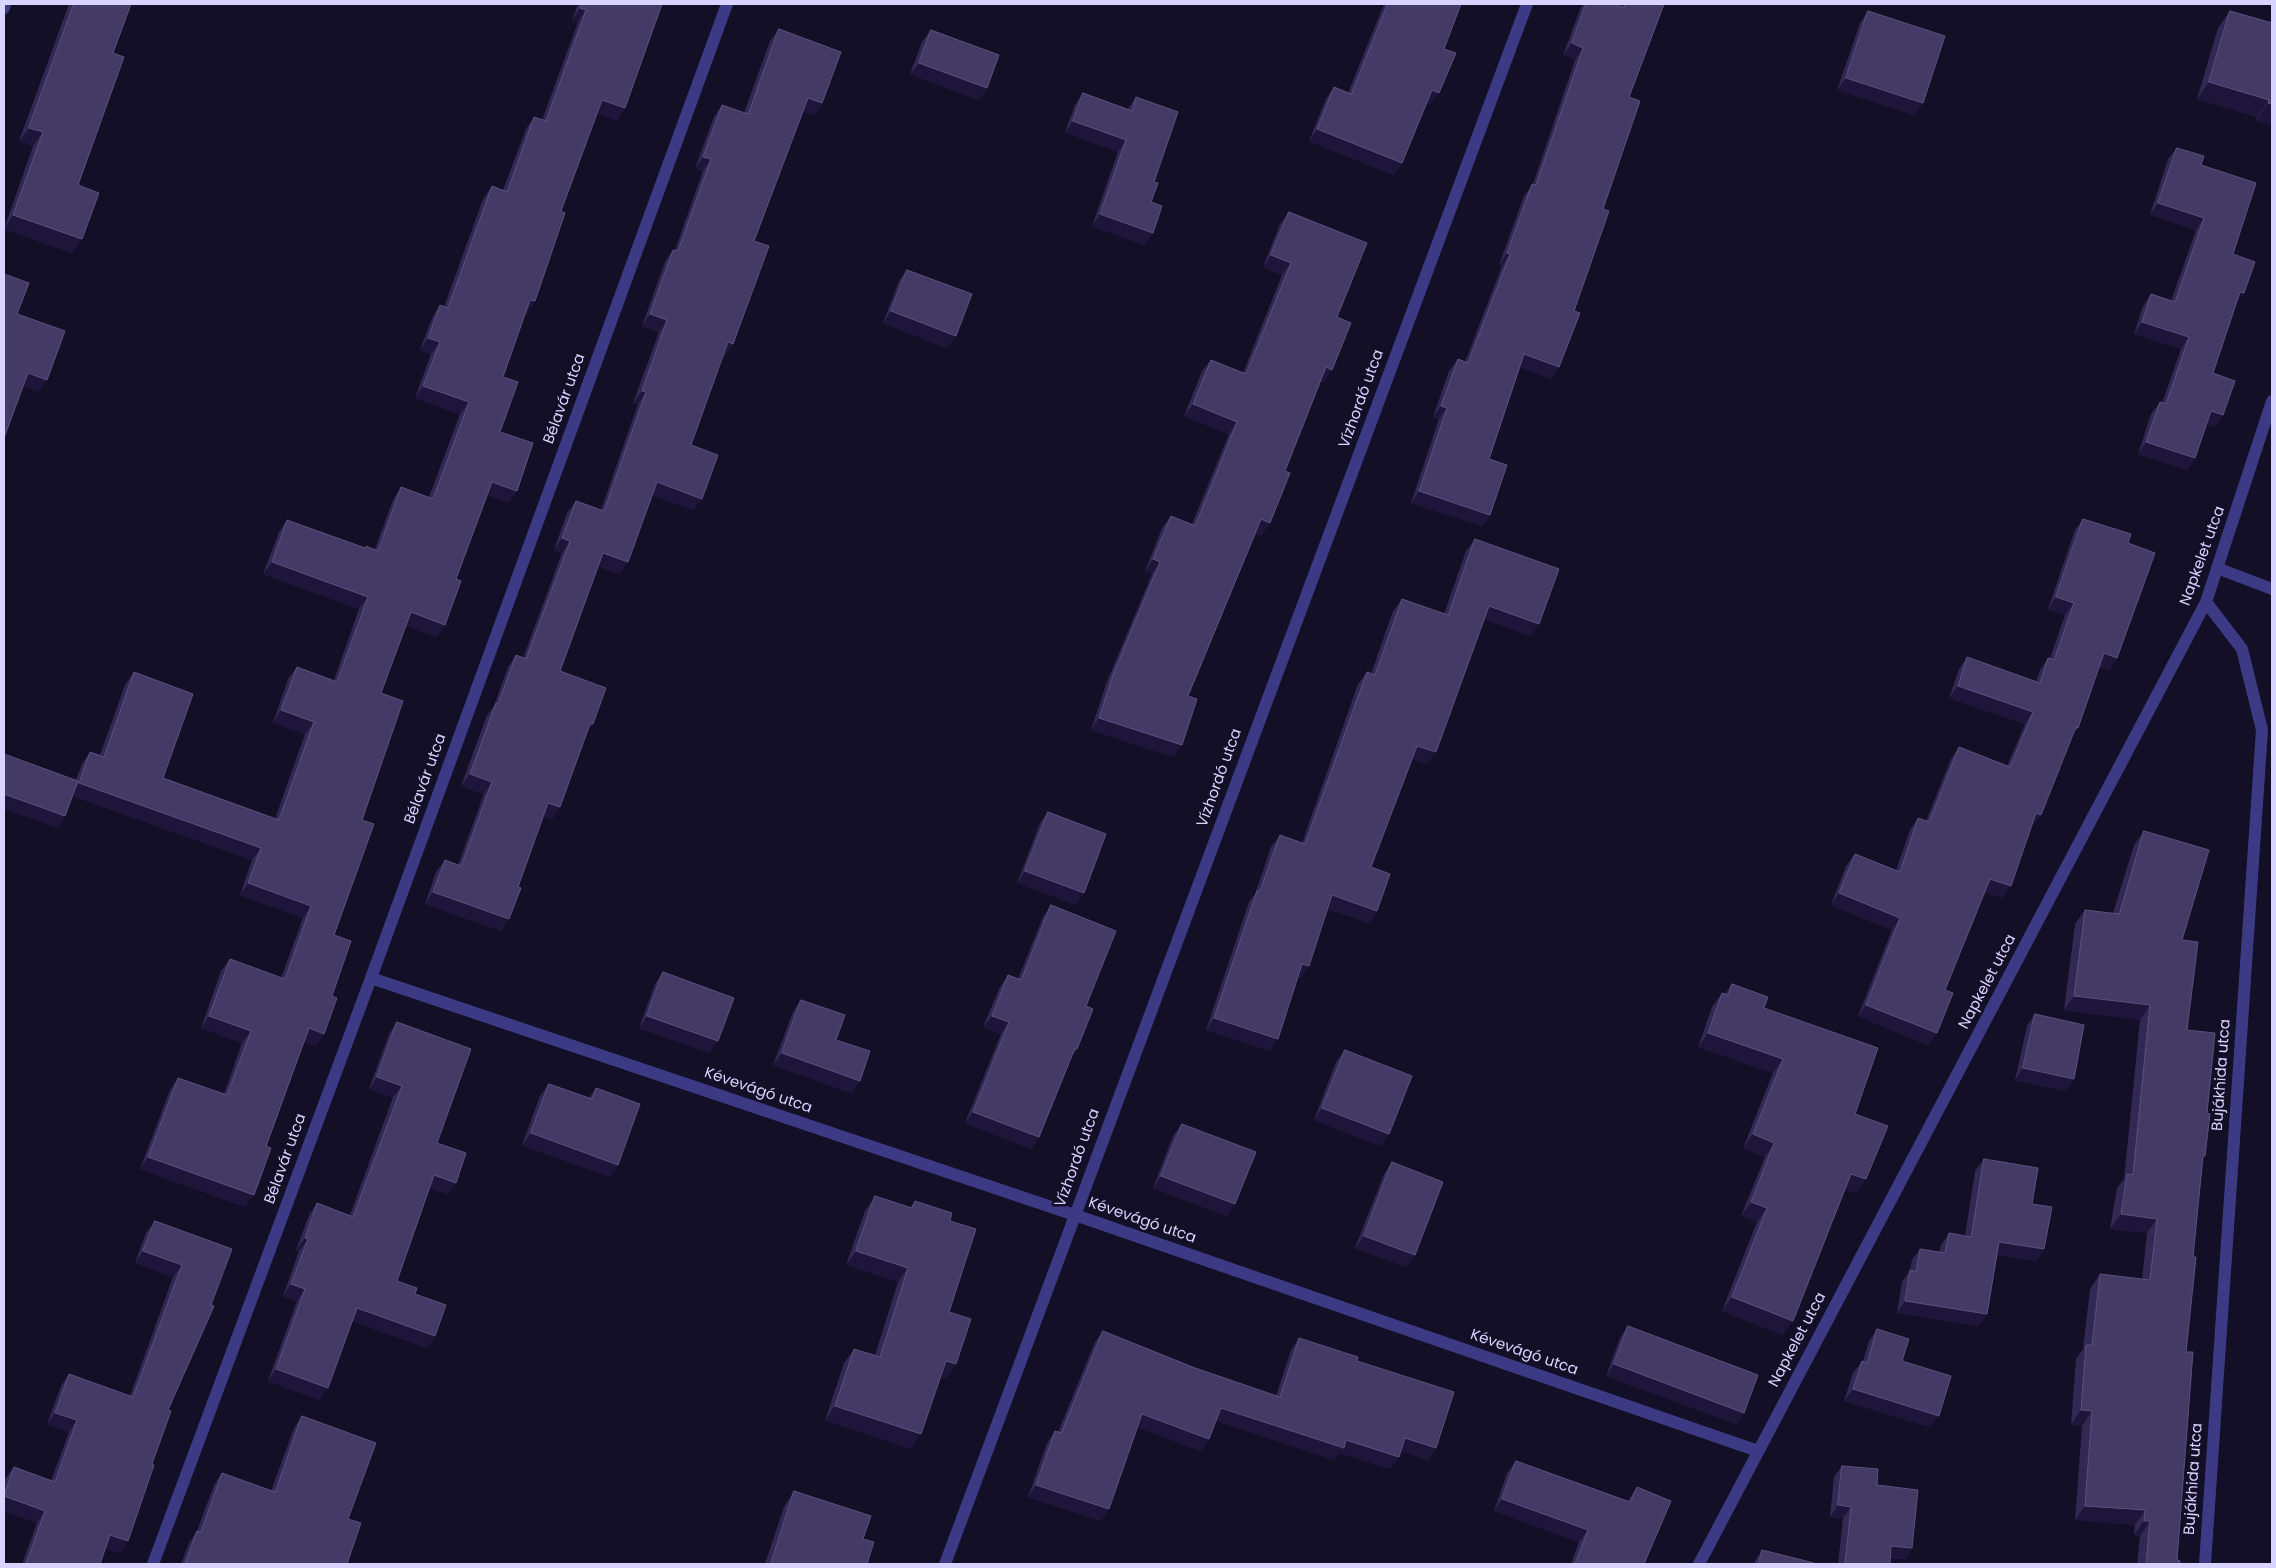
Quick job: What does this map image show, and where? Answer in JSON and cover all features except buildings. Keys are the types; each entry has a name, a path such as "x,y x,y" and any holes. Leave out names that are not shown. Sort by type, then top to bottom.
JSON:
{"street":[{"path":"4,8 5,4"},
{"name":"Bélavár utca","path":"153,1564 371,978 727,4"},
{"name":"Vízhordó utca","path":"945,1564 1527,4"},
{"name":"Napkelet utca","path":"1699,1564 2206,602 2272,401"},
{"path":"2218,568 2272,589"},
{"name":"Bujákhida utca","path":"2205,1564 2262,730 2242,648 2206,602"},
{"name":"Kévevágó utca","path":"371,978 1074,1215 1758,1451"}]}
